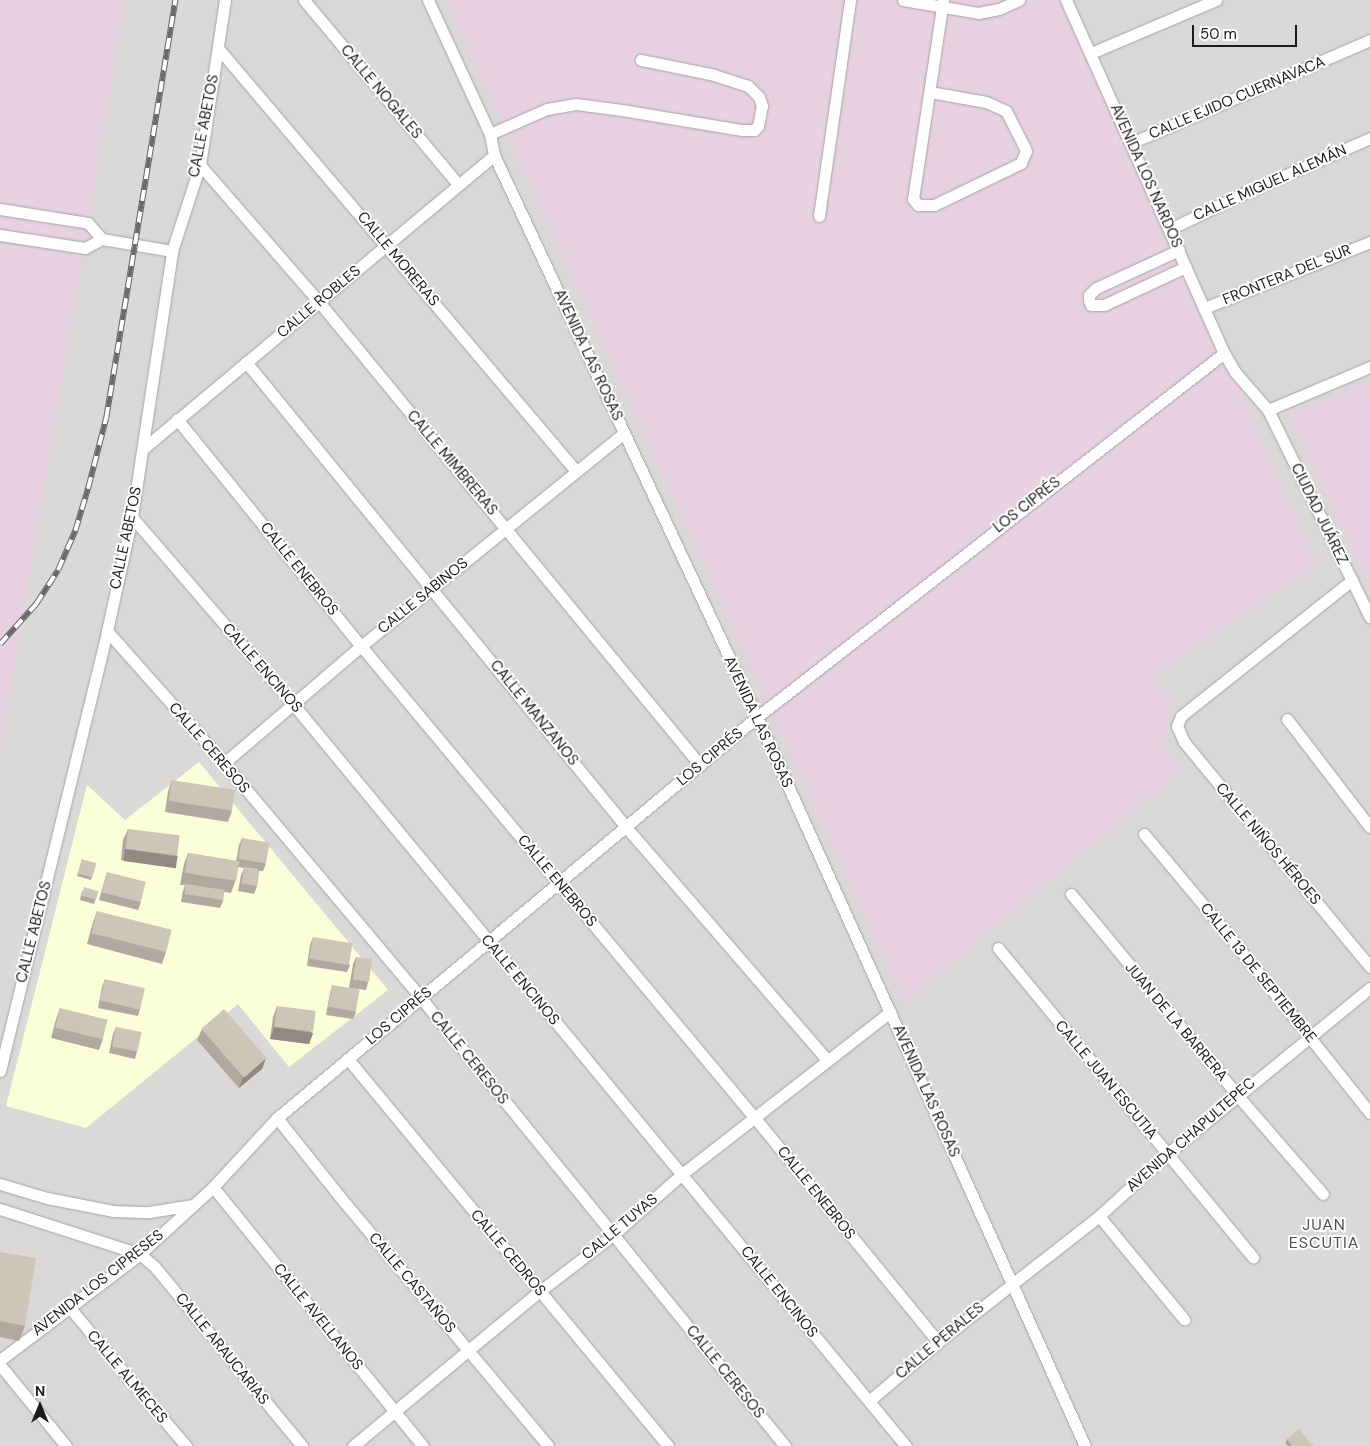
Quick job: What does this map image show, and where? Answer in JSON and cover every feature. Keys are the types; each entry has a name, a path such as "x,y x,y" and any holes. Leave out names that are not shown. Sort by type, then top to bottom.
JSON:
{"street":[{"name":"CALLE ABETOS","path":"0,1071 107,631 132,517 144,448 172,251 200,165 225,0"},
{"name":"CALLE NOGALES","path":"304,0 458,184"},
{"name":"AVENIDA LAS ROSAS","path":"428,0 490,134 494,155 757,717 1085,1446"},
{"path":"819,216 850,0"},
{"path":"903,0 943,4 978,14 1019,0"},
{"name":"AVENIDA LOS NARDOS","path":"1066,0 1224,353"},
{"path":"1091,53 1216,0"},
{"path":"930,92 986,102 1006,111 1026,151 1021,163 934,205 918,205 913,199 912,192 943,4"},
{"name":"CALLE EJIDO CUERNAVACA","path":"1131,143 1370,40"},
{"name":"CALLE MORERAS","path":"218,48 387,245 576,471"},
{"path":"490,134 547,109 576,104 742,130 754,130 758,126 761,114 760,97 748,86 715,75 641,60"},
{"name":"CALLE MIGUEL ALEMÁN","path":"1170,229 1242,194 1370,138"},
{"name":"CALLE ROBLES","path":"144,448 494,155"},
{"name":"CALLE MIMBRERAS","path":"200,165 319,302 700,765"},
{"path":"0,209 88,223 102,239"},
{"path":"0,236 85,248 102,239 172,251"},
{"name":"FRONTERA DEL SUR","path":"1204,308 1370,242"},
{"path":"1179,250 1096,288 1089,296 1091,305 1104,304 1186,267"},
{"name":"CIUDAD JUÁREZ","path":"1224,353 1235,372 1268,410 1370,617"},
{"name":"LOS CIPRÉS","path":"277,1118 757,717 1224,353"},
{"name":"CALLE MANZANOS","path":"246,362 433,588 626,827 827,1060"},
{"path":"1268,410 1370,366"},
{"name":"CALLE ENEBROS","path":"178,419 361,646 754,1117 938,1342"},
{"name":"CALLE SABINOS","path":"224,763 361,646 624,433"},
{"name":"CALLE ENCINOS","path":"132,517 293,704 906,1446"},
{"name":"CALLE NIÑOS HÉROES","path":"1352,580 1182,716 1177,726 1184,742 1370,967"},
{"name":"CALLE CERESOS","path":"107,631 224,763 421,998 785,1446"},
{"path":"1287,719 1370,828"},
{"name":"CALLE 13 DE SEPTIEMBRE","path":"1144,834 1310,1036 1370,1113"},
{"name":"JUAN DE LA BARRERA","path":"1071,894 1237,1095 1322,1194"},
{"name":"CALLE JUAN ESCUTIA","path":"998,948 1166,1154 1253,1257"},
{"name":"AVENIDA CHAPULTEPEC","path":"1012,1282 1099,1216 1166,1154 1370,988"},
{"name":"CALLE TUYAS","path":"353,1446 540,1291 613,1235 682,1174 890,1012"},
{"name":"CALLE CEDROS","path":"348,1060 668,1446"},
{"name":"AVENIDA LOS CIPRESES","path":"0,1360 140,1254 214,1187 277,1118"},
{"name":"CALLE CASTAÑOS","path":"277,1118 548,1446"},
{"path":"0,1184 55,1200 113,1211 149,1212 193,1205"},
{"name":"CALLE AVELLANOS","path":"214,1187 423,1446"},
{"path":"0,1209 140,1254"},
{"path":"1099,1216 1184,1320"},
{"name":"CALLE ARAUCARIAS","path":"140,1254 155,1267 302,1446"},
{"name":"CALLE PERALES","path":"869,1402 938,1342 1012,1282"},
{"name":"CALLE ALMECES","path":"69,1307 186,1446"},
{"path":"0,1365 66,1446"}],"shaded area":[{"path":"0,0 125,0 0,752"},
{"path":"48,0 1370,0 1370,1446 0,1446 0,72"},
{"path":"446,0 1065,0 1179,250 1316,564 1152,676 1173,701 1162,746 1183,769 904,1002"},
{"path":"1370,380 1370,589 1289,415"},
{"path":"199,762 388,990 289,1067 238,1004 86,1128 6,1106 87,785 125,820"}],"building":[{"path":"172,780 235,790 232,811 169,801"},
{"path":"128,829 180,835 177,855 126,849"},
{"path":"242,838 270,843 266,864 238,859"},
{"path":"188,853 239,861 236,881 185,873"},
{"path":"82,859 96,863 92,878 78,873"},
{"path":"244,867 259,869 256,886 242,884"},
{"path":"107,872 146,882 141,902 102,892"},
{"path":"186,884 225,890 223,900 184,894"},
{"path":"84,887 98,891 96,900 82,896"},
{"path":"97,911 172,930 166,952 91,933"},
{"path":"313,937 353,943 349,965 310,959"},
{"path":"356,957 372,959 369,982 353,980"},
{"path":"105,979 145,988 140,1010 100,1000"},
{"path":"332,985 360,990 356,1012 328,1007"},
{"path":"277,1006 316,1011 313,1032 274,1027"},
{"path":"60,1008 108,1020 103,1039 55,1027"},
{"path":"224,1009 267,1058 244,1078 201,1029"},
{"path":"116,1027 142,1032 138,1052 112,1047"},
{"path":"0,1252 36,1258 25,1326 0,1321"},
{"path":"1299,1429 1313,1446 1292,1446 1287,1439"}],"railway":[{"path":"0,644 36,604 58,570 75,531 88,488 106,418 175,0"}],"district":[{"name":"JUAN ESCUTIA","path":"1324,1234"}]}
